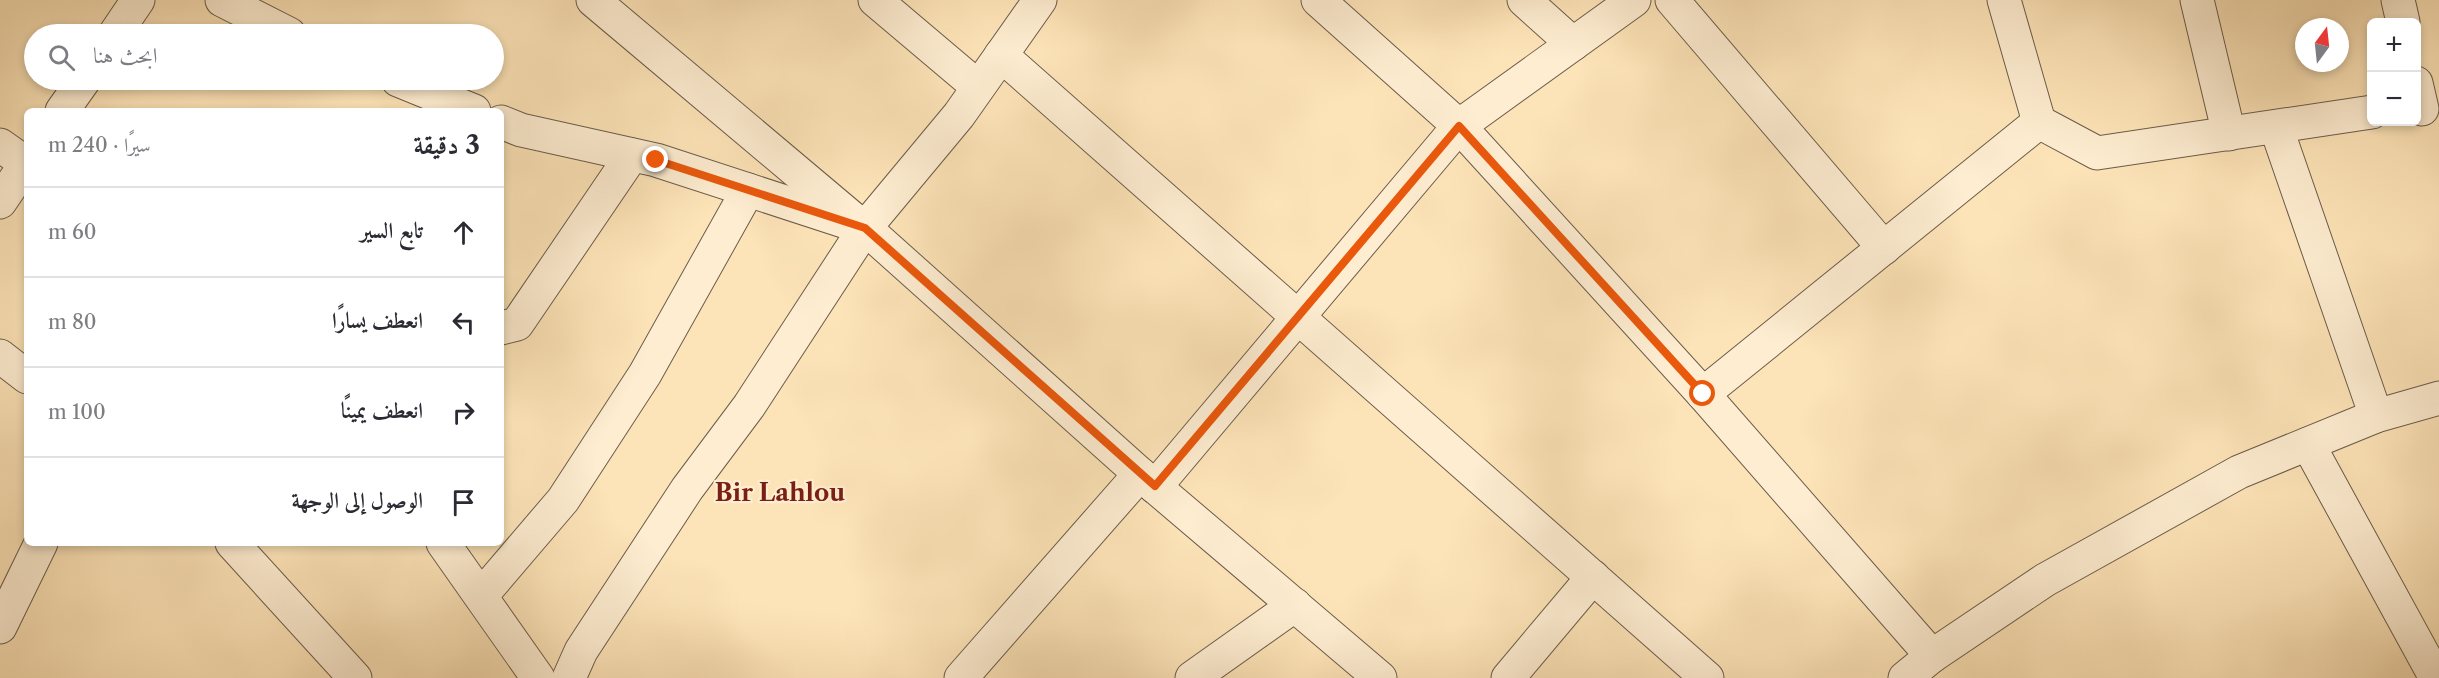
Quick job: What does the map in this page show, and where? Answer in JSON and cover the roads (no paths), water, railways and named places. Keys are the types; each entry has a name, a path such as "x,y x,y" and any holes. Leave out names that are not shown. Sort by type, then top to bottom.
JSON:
{"street":[{"path":"122,24 138,0"},
{"path":"222,0 269,24"},
{"path":"593,0 865,228 1147,480 1380,678"},
{"path":"875,0 978,87"},
{"path":"569,678 581,651 687,489 748,406 865,228 959,115 1040,0"},
{"path":"1318,0 1459,126 1703,394 1932,656"},
{"path":"1524,0 1574,44"},
{"path":"961,678 1298,316 1459,126 1634,0"},
{"path":"1672,0 1884,248"},
{"path":"2004,0 2039,122 2097,153 2367,113"},
{"path":"2197,0 2229,134"},
{"path":"2398,0 2402,18"},
{"path":"1001,55 1707,678"},
{"path":"64,108 77,90"},
{"path":"423,90 467,108"},
{"path":"1703,394 2039,122"},
{"path":"504,123 521,130 656,160 865,228"},
{"path":"2276,127 2376,416"},
{"path":"0,145 24,161"},
{"path":"504,327 517,324 632,155"},
{"path":"0,202 24,167"},
{"path":"481,596 563,500 645,374 748,190"},
{"path":"0,356 24,375"},
{"path":"1905,678 1932,656 2045,579 2240,472 2376,416 2439,398"},
{"path":"2308,444 2436,678"},
{"path":"0,627 40,546"},
{"path":"235,546 355,678"},
{"path":"445,546 538,678"},
{"path":"1508,678 1593,577"},
{"path":"1192,678 1295,605"}],"district":[{"name":"Bir Lahlou","path":"780,492"}]}
